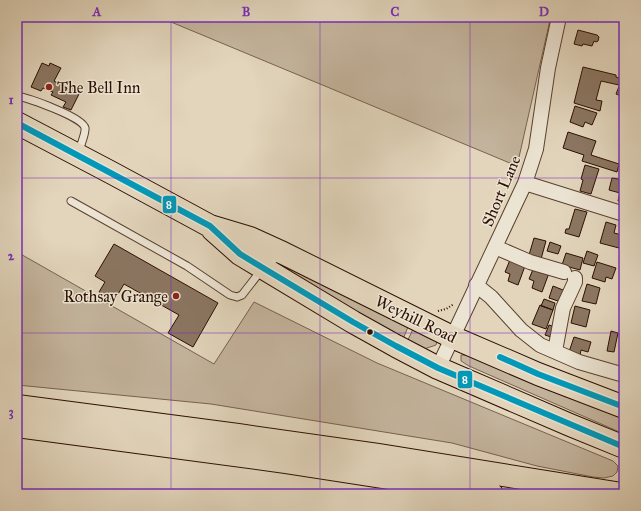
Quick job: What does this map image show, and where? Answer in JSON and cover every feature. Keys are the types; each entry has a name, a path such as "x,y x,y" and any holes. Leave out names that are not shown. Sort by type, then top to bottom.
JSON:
{"main road":[{"name":"Weyhill Road","path":"17,123 210,226 259,254 353,322 396,346 438,368 624,448"},
{"name":"Weyhill Road","path":"210,226 240,254 283,253 452,337 538,374 624,407"},
{"path":"17,406 378,455 622,494"},
{"path":"17,426 286,462 492,494"}],"street":[{"name":"Short Lane","path":"438,368 525,183 536,149 548,68 559,17"},
{"path":"525,183 624,214"},
{"path":"495,247 530,262 569,275 575,282 563,308 555,351"},
{"path":"476,285 491,297 521,330 540,345 579,362 624,375"}],"lane":[{"path":"17,96 28,98 82,123 85,129 78,155"},
{"path":"71,201 187,266 230,295 237,297 242,295 259,254 283,253"}],"shaded area":[{"path":"159,17 542,17 550,20 517,166"},
{"path":"17,252 214,364 254,302 377,363 613,461 618,466 617,472 613,476 604,478 593,477 537,466 452,443 211,404 17,385"},
{"path":"283,264 382,314 410,322 401,344 281,268"},
{"path":"415,325 437,341 436,345 421,350 405,346"},
{"path":"461,355 467,355 624,419 624,434 469,366 461,361"}],"building":[{"path":"580,17 599,17 598,22"},
{"path":"578,30 597,35 599,37 598,41 594,41 592,46 574,44"},
{"name":"The Bell Inn","path":"42,63 49,66 50,63 61,68 54,81 67,88 65,92 70,94 73,86 81,90 71,110 63,107 66,102 51,95 53,92 43,88 41,91 31,87"},
{"path":"583,67 616,75 616,77 621,79 619,85 601,81 596,100 602,101 600,111 574,103"},
{"path":"620,84 624,85 624,97 616,94"},
{"path":"575,106 597,113 592,125 585,122 583,127 570,122"},
{"path":"568,132 596,141 591,155 619,164 617,172 582,161 584,155 563,148"},
{"path":"585,165 599,169 591,194 580,191 583,180 581,179"},
{"path":"612,178 624,180 624,203 618,201 620,193 609,190"},
{"path":"575,209 587,212 579,237 565,233 566,229 569,229"},
{"path":"606,222 616,225 614,233 622,235 619,248 600,243"},
{"path":"534,238 546,241 541,259 529,255"},
{"path":"550,242 561,246 558,254 547,251"},
{"name":"Rothsay Grange","path":"114,244 218,303 193,347 168,333 179,315 124,284 114,301 99,292 105,282 95,276"},
{"path":"587,251 598,255 594,266 583,263"},
{"path":"566,253 583,258 580,270 562,265"},
{"path":"510,260 525,266 518,285 508,281 510,274 505,272"},
{"path":"597,262 616,268 612,279 606,277 605,282 592,278"},
{"path":"534,267 549,273 542,292 532,288 534,281 529,279"},
{"path":"587,284 600,288 596,304 582,301"},
{"path":"553,286 568,292 564,303 549,298"},
{"path":"544,299 555,303 553,310 541,306"},
{"path":"540,305 553,310 546,329 532,324"},
{"path":"575,306 590,310 586,327 571,323"},
{"path":"549,325 558,328 554,338 545,335"},
{"path":"611,331 618,333 614,352 607,351"},
{"path":"574,337 591,342 588,352 581,350 580,355 569,352"}],"transit line":[{"name":"8","path":"17,123 210,226 240,254 396,346 438,368 624,447"},
{"name":"8","path":"500,357 538,374 624,407"}],"place":[{"name":"The Bell Inn","path":"49,87"},
{"name":"Rothsay Grange","path":"176,296"}]}
